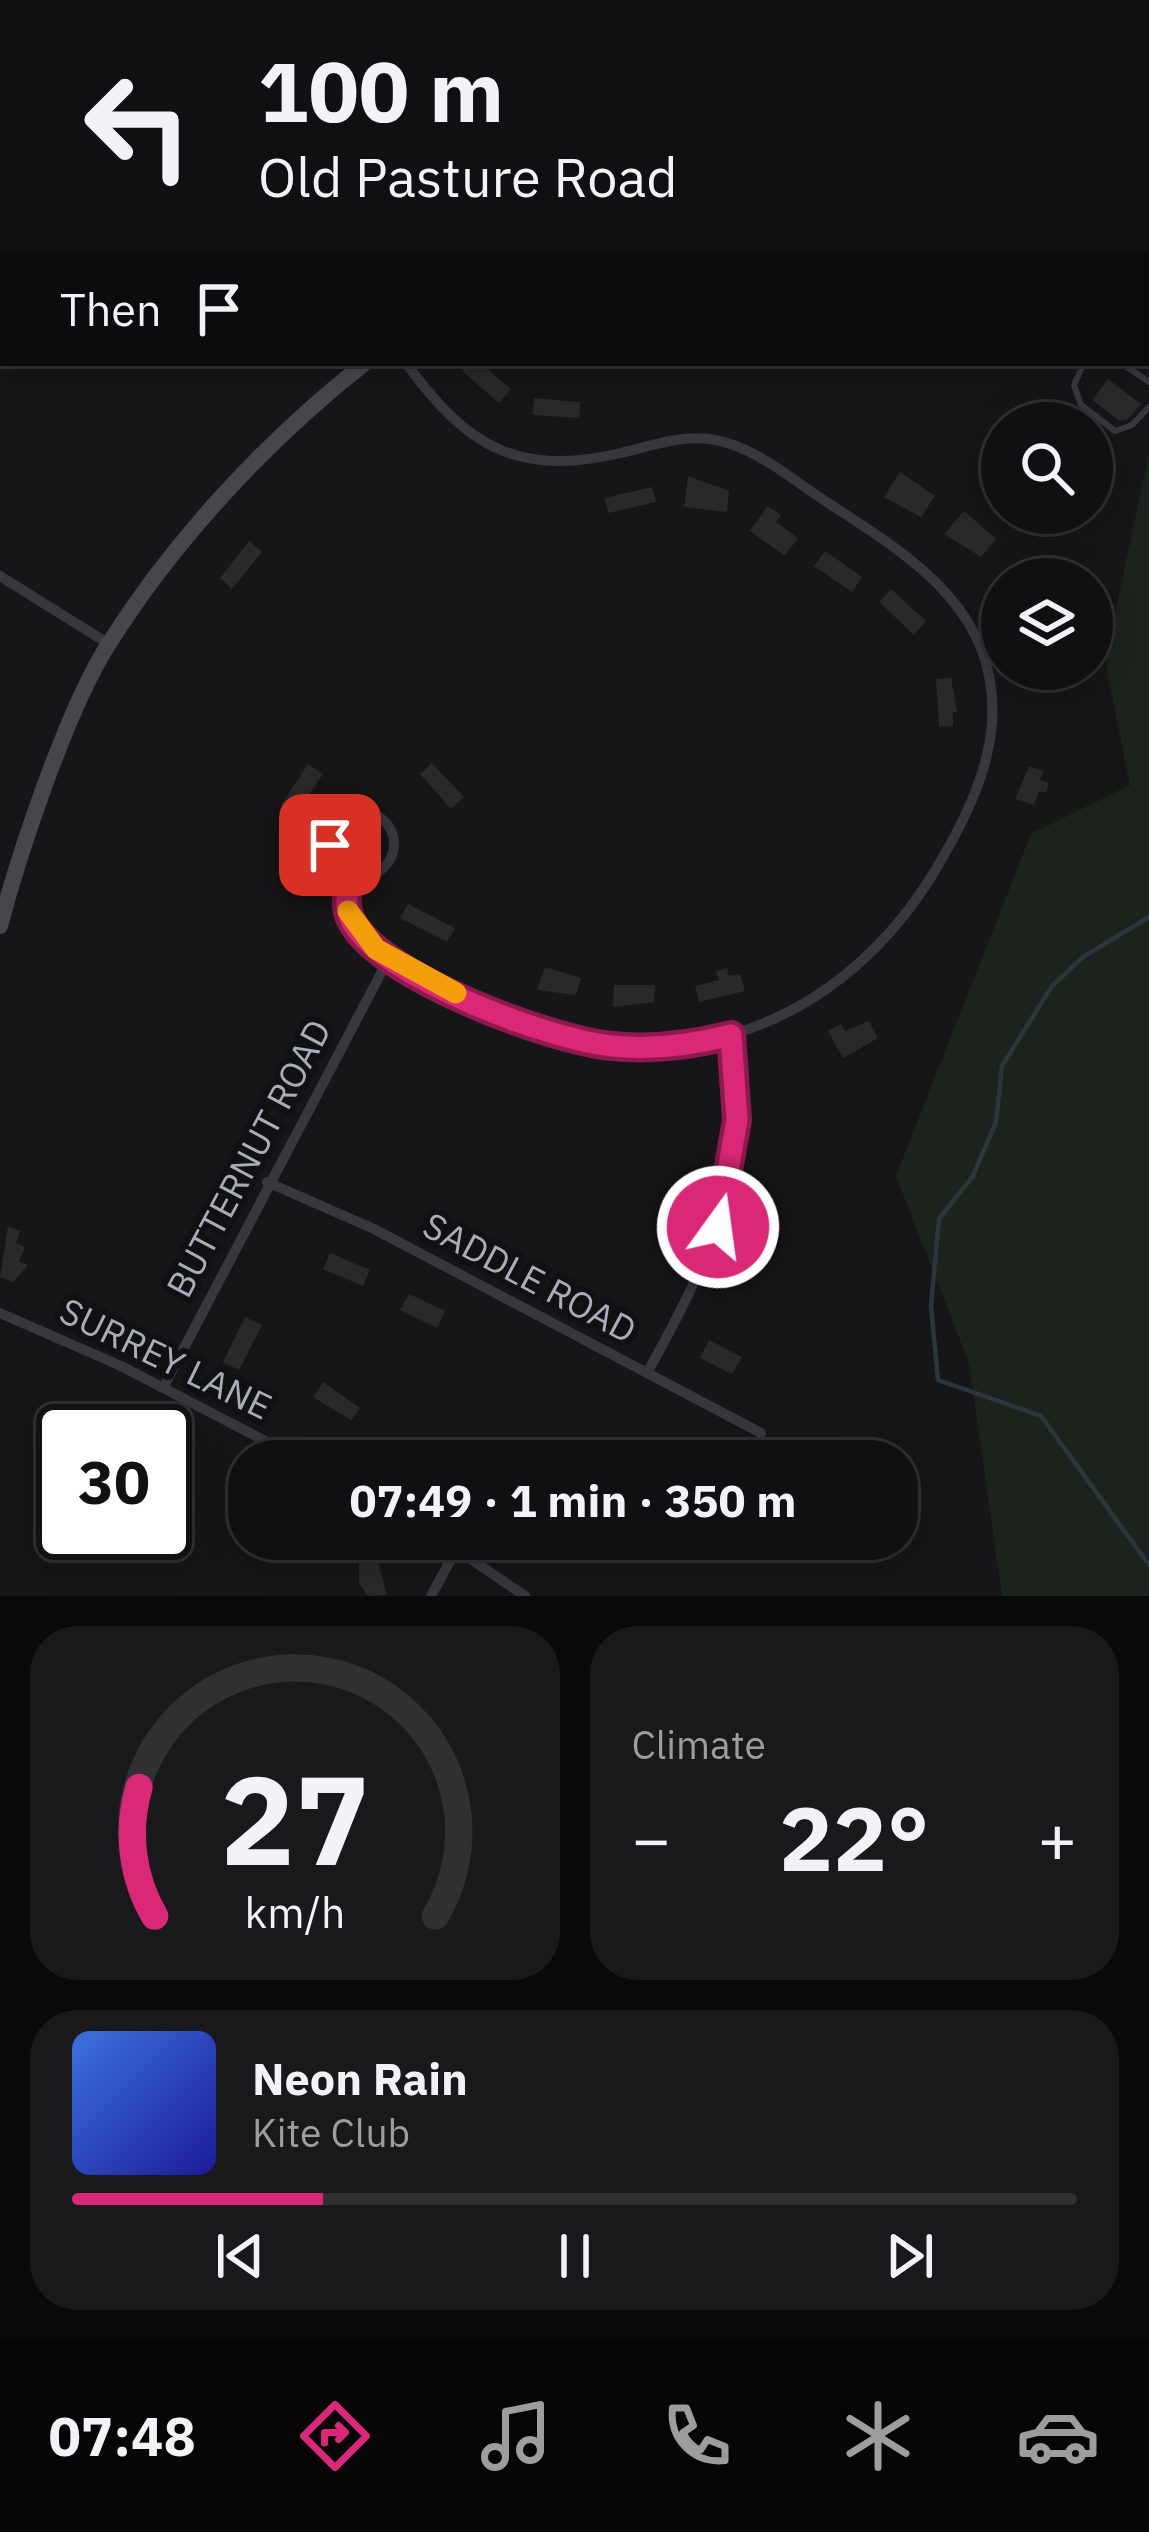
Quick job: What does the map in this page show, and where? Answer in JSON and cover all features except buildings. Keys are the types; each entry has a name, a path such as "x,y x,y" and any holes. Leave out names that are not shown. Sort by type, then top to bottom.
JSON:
{"street":[{"path":"0,926 83,693 109,644 258,459 362,366"},
{"path":"352,875 347,899 352,922 389,958 501,1017 564,1039 648,1047 731,1035 799,1007 844,978 883,942 927,884 969,805 987,759 992,696 976,635 955,599 927,569 751,453 691,439 586,461 523,459 470,435 409,366"},
{"path":"0,576 109,644"},
{"path":"373,813 390,828 394,851 381,870 352,875 331,853 333,830 350,814 373,813"},
{"name":"BUTTERNUT ROAD","path":"163,1388 267,1182 389,958"},
{"path":"647,1373 701,1269 726,1196 737,1120 731,1035"},
{"name":"SADDLE ROAD","path":"267,1182 392,1238 761,1433"},
{"name":"SURREY LANE","path":"0,1313 263,1440"},
{"path":"431,1596 451,1560"},
{"path":"473,1560 525,1596"}],"lane":[{"path":"1083,366 1074,385 1082,405 1115,431 1132,425 1149,407"}],"shaded area":[{"path":"1149,454 1149,1596 1002,1596 969,1363 896,1176 1031,834 1130,785 1111,690 1113,623"}],"waterway":[{"path":"1149,917 1083,957 1052,986 1002,1066 996,1122 973,1176 939,1219 931,1306 938,1380 1041,1416 1149,1565"}],"slow traffic":[{"path":"348,911 358,931 376,949 456,993"}],"route":[{"path":"330,845 338,866 352,875 347,911 366,940 389,958 501,1017 564,1039 610,1046 667,1046 731,1035 737,1120 718,1227"}]}
